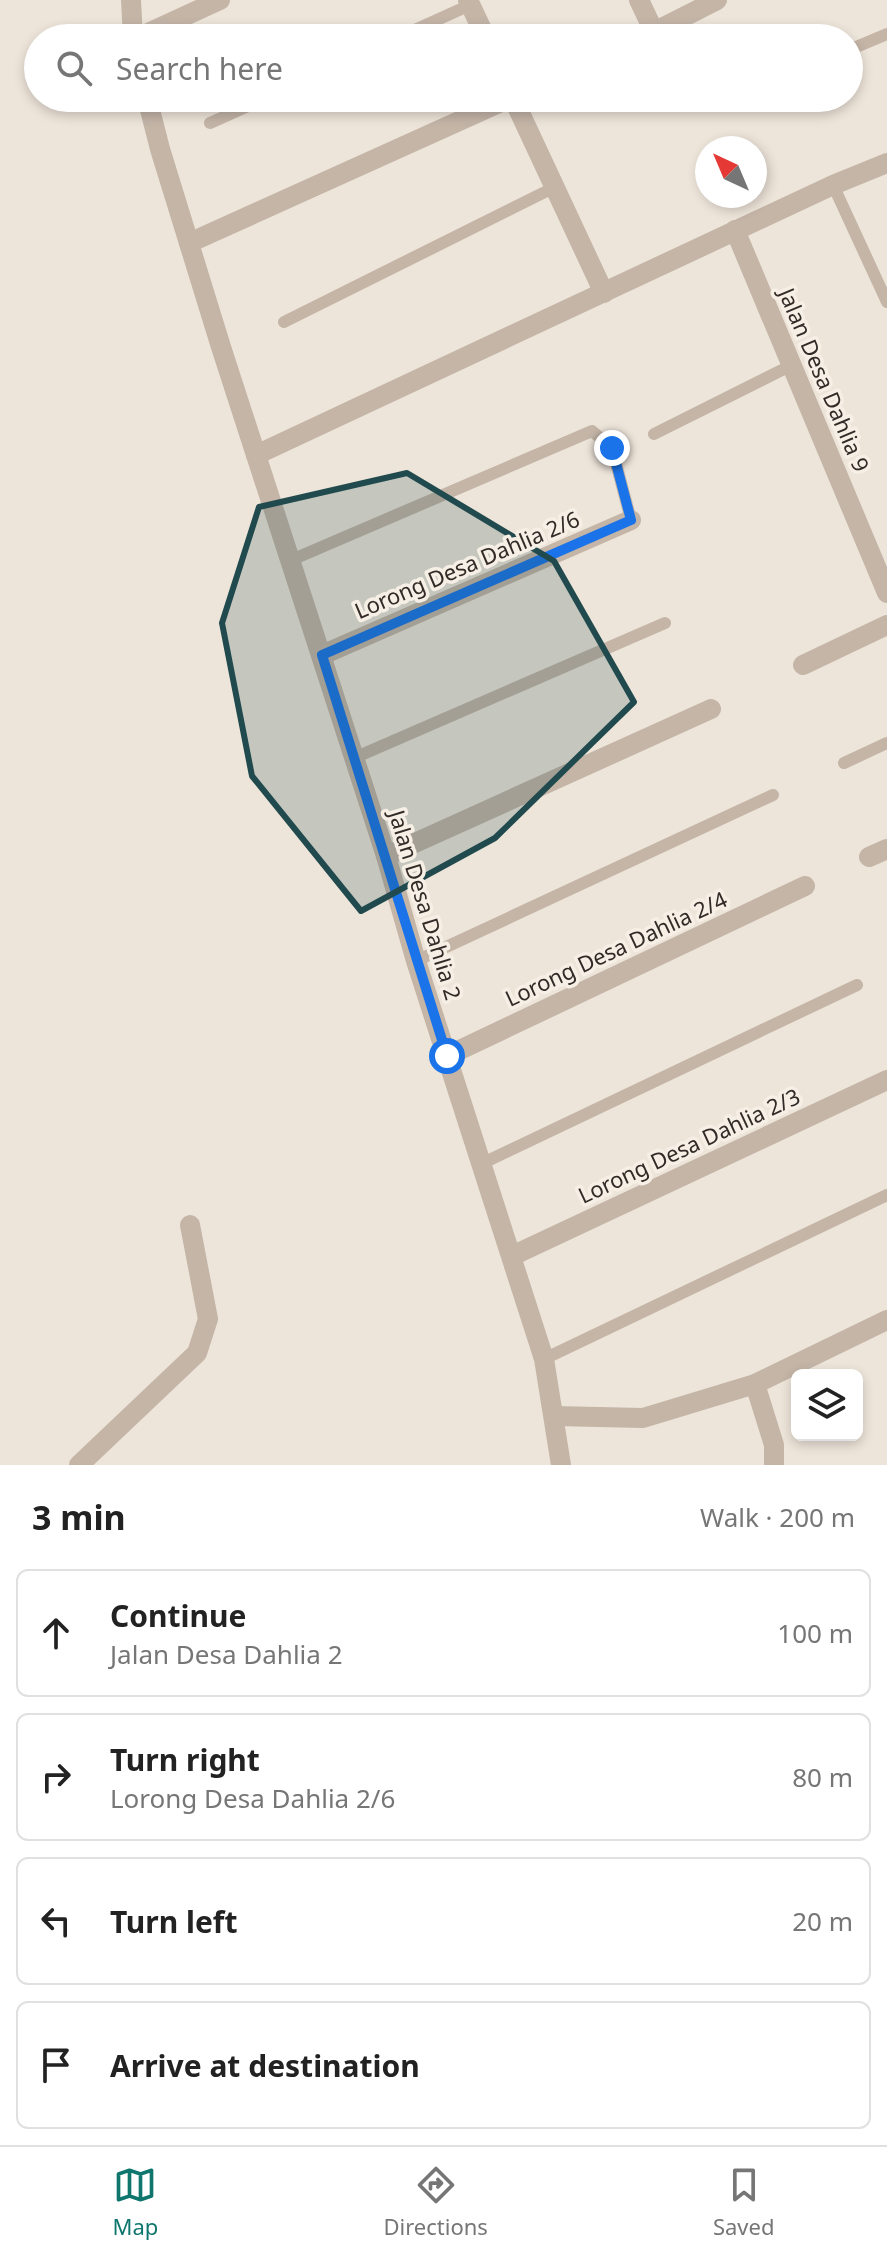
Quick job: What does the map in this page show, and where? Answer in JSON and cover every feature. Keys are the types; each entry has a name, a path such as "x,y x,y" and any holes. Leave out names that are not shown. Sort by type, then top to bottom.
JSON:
{"street":[{"path":"131,0 134,24"},
{"path":"166,24 220,0"},
{"path":"639,0 651,24"},
{"path":"675,24 717,0"},
{"path":"469,2 479,24"},
{"name":"Jalan Desa Dahlia 2","path":"151,112 289,561 322,655 544,1359 561,1465"},
{"path":"189,243 481,112"},
{"path":"519,112 604,293"},
{"path":"256,455 735,230 887,163"},
{"name":"Jalan Desa Dahlia 9","path":"735,230 887,593"},
{"name":"Lorong Desa Dahlia 2/6","path":"322,655 631,520"},
{"path":"803,665 887,625"},
{"path":"386,856 711,709"},
{"name":"Lorong Desa Dahlia 2/4","path":"447,1056 805,886"},
{"name":"Lorong Desa Dahlia 2/3","path":"512,1256 887,1080"},
{"path":"79,1465 197,1353 208,1319 190,1225"},
{"path":"554,1416 643,1418 755,1384 887,1320"},
{"path":"755,1384 774,1445 774,1465"}],"lane":[{"path":"425,24 469,2"},
{"path":"863,44 887,34"},
{"path":"210,123 235,112"},
{"path":"833,185 887,302"},
{"path":"284,322 555,187"},
{"path":"654,434 792,365"},
{"path":"289,561 592,431 612,448 631,520"},
{"path":"354,758 665,623"},
{"path":"844,763 887,743"},
{"path":"416,961 773,795"},
{"path":"483,1163 857,985"},
{"path":"544,1359 887,1195"}],"highlighted area":[{"path":"407,473 554,561 634,702 495,838 361,911 252,776 222,623 259,507"}],"route":[{"path":"447,1056 322,655 631,520 612,448"}]}
